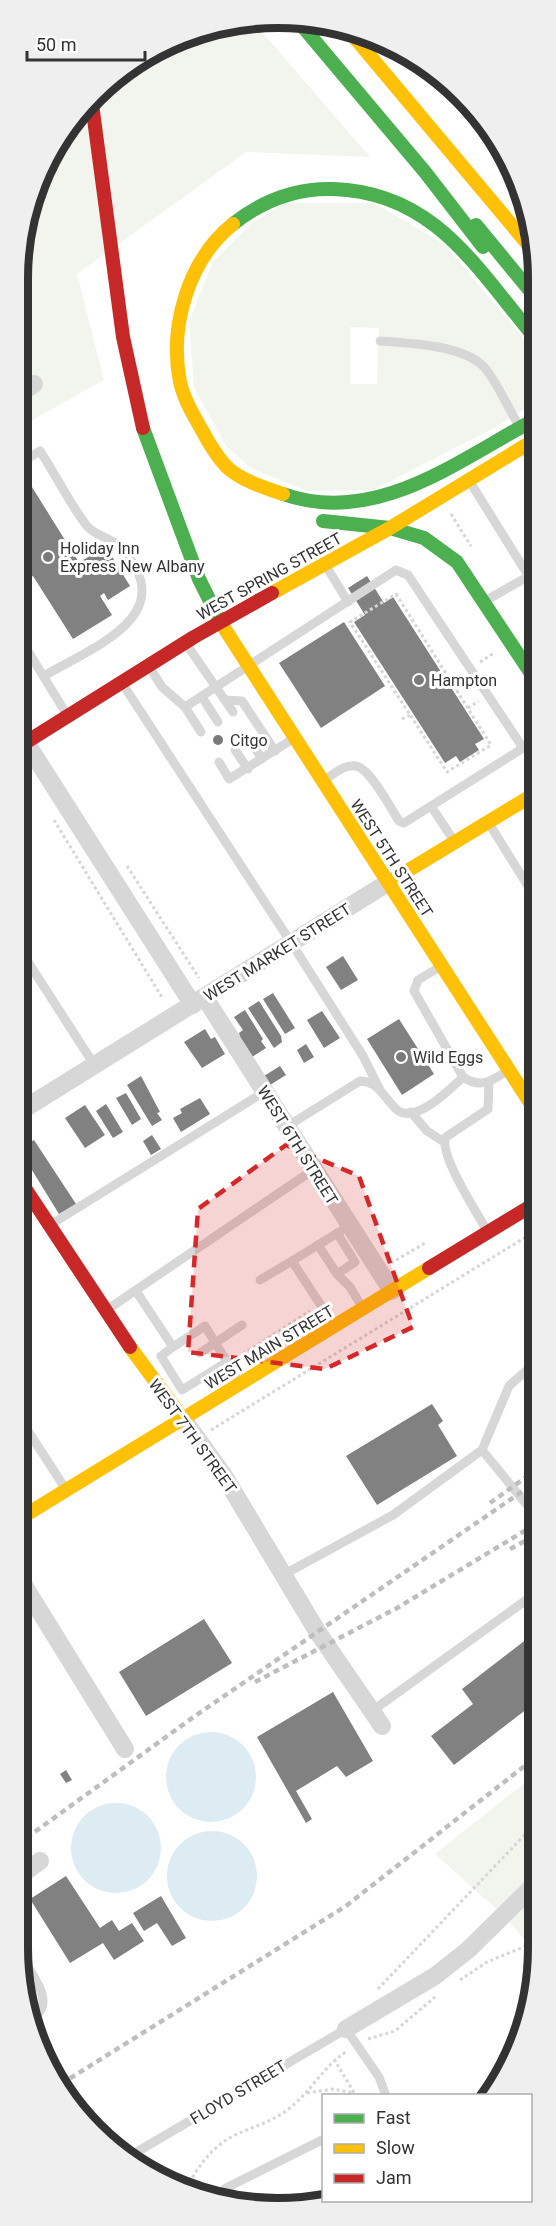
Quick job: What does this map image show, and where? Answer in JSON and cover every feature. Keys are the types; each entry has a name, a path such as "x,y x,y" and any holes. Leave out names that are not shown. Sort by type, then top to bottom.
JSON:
{"main road":[{"path":"306,30 425,172 528,305"},
{"path":"317,32 528,288"},
{"path":"359,42 524,240"},
{"name":"WEST 5TH STREET","path":"93,110 133,393 144,431 199,579 221,623 528,1100"},
{"path":"255,497 231,471 206,437 191,410 181,382 177,354 178,324 183,300 206,251 243,216 271,200 301,190 332,188 363,191 394,200 422,214 447,236 528,330"},
{"path":"231,471 281,495 309,502 338,505 366,502 393,494 528,423"},
{"name":"WEST SPRING STREET","path":"28,737 68,716 186,643 390,528 528,444"},
{"path":"309,520 390,528 424,538 445,552 461,567 528,668"},
{"name":"WEST MARKET STREET","path":"389,882 528,798"},
{"name":"WEST 7TH STREET","path":"28,1194 154,1382 183,1419"},
{"name":"WEST MAIN STREET","path":"28,1513 528,1208"}],"street":[{"name":"WEST 6TH STREET","path":"28,749 199,1001 264,1092 313,1170 343,1230 392,1291"},
{"name":"WEST MARKET STREET","path":"28,1106 389,882"},
{"name":"WEST 7TH STREET","path":"183,1419 224,1476 283,1575 382,1726"},
{"path":"28,1592 124,1749"},
{"path":"28,1870 40,1861"},
{"path":"346,2029 435,1976 468,1950 528,1891"}],"lane":[{"path":"380,341 418,343 459,354 483,367 520,427"},
{"path":"523,447 528,455"},
{"path":"28,458 40,451 87,526 122,548 143,583 143,597 126,627 44,676"},
{"path":"469,479 528,574"},
{"path":"325,564 348,602"},
{"path":"185,707 396,570 402,570 408,575 521,745 520,750 404,823 399,821 367,771 357,766 344,768 322,782"},
{"path":"485,601 528,577"},
{"path":"186,643 234,712"},
{"path":"28,651 68,716"},
{"path":"149,666 162,687 185,707 201,732"},
{"path":"122,683 292,944 363,1056 379,1088 397,1111 411,1112 438,1100 463,1077"},
{"path":"202,697 218,722"},
{"path":"225,700 242,701 275,752"},
{"path":"219,762 229,779 295,738"},
{"path":"250,740 262,759"},
{"path":"235,750 248,769"},
{"path":"431,806 455,843"},
{"path":"488,822 528,886"},
{"path":"28,962 94,1066"},
{"path":"442,965 418,980 414,991 463,1077 473,1083 489,1083 509,1070"},
{"path":"286,1127 354,1083 366,1082 379,1088"},
{"path":"488,1233 447,1157 444,1142 446,1137 488,1109 489,1083"},
{"path":"48,1226 264,1092"},
{"path":"411,1112 427,1131 444,1142"},
{"path":"106,1311 313,1170"},
{"path":"260,1280 343,1230 356,1262 337,1274"},
{"path":"318,1245 364,1309"},
{"path":"292,1261 334,1326"},
{"path":"136,1291 173,1347"},
{"path":"200,1353 242,1325"},
{"path":"227,1362 182,1390 173,1370 161,1356 205,1326 240,1383"},
{"path":"283,1575 393,1515 482,1450 509,1386 528,1369"},
{"path":"154,1382 173,1370"},
{"path":"192,1383 206,1405"},
{"path":"28,1431 66,1490"},
{"path":"482,1450 528,1506"},
{"path":"372,1711 528,1599"},
{"path":"30,1973 43,1995 44,2006 37,2013"},
{"path":"346,2029 379,2077 385,2094"},
{"name":"FLOYD STREET","path":"136,2153 346,2029"},
{"path":"222,2191 322,2140"}],"path":[{"path":"396,594 491,745 447,772 410,715 350,622 396,594"},
{"path":"470,668 497,652"},
{"path":"402,719 410,715"},
{"path":"48,810 163,999"},
{"path":"211,1430 528,1236"},
{"path":"376,1992 528,1831"},
{"path":"457,1982 487,1962 528,1945"},
{"path":"366,2039 395,2031 437,1995"},
{"path":"190,2181 194,2173 219,2146 232,2136 276,2118 307,2093 334,2059 347,2050"},
{"path":"334,2059 355,2094"},
{"path":"307,2093 333,2089 355,2094"}],"highlighted area":[{"path":"286,1145 359,1176 413,1327 325,1369 188,1352 198,1209"}],"shaded area":[{"path":"260,29 370,157 246,152 77,274 104,380 28,423 29,262 33,229 47,183 62,153 80,126 113,90 126,80 153,62 183,47 229,33"},
{"path":"286,203 374,203 444,244 528,344 528,407 494,428 373,490 307,491 251,468 226,446 194,387 189,322 213,262 253,222","holes":["350,327 379,328 377,384 350,384"]},
{"path":"211,1732 228,1736 243,1745 252,1760 256,1777 252,1794 243,1809 228,1818 211,1822 194,1818 179,1809 170,1794 166,1777 170,1760 179,1745 194,1736"},
{"path":"528,1780 528,1943 502,1914 435,1854"},
{"path":"116,1803 133,1807 148,1816 157,1831 161,1848 157,1865 148,1880 133,1889 116,1893 99,1889 84,1880 75,1865 71,1848 75,1831 84,1816 99,1807"},
{"path":"212,1831 229,1835 244,1844 253,1859 257,1876 253,1893 244,1908 229,1917 212,1921 195,1917 180,1908 171,1893 167,1876 171,1859 180,1844 195,1835"}],"building":[{"name":"Holiday Inn Express New Albany","path":"28,481 83,569 87,567 83,560 106,547 130,586 108,600 104,593 100,596 112,615 73,639 33,576 28,579"},
{"name":"Hampton","path":"367,576 384,603 393,597 484,739 475,744 479,750 460,762 456,756 445,763 354,622 365,615 348,588"},
{"path":"344,622 385,686 321,728 279,663"},
{"path":"343,956 358,980 341,990 326,967"},
{"path":"273,993 295,1028 285,1034 263,999"},
{"path":"259,1001 281,1036 282,1042 274,1048 248,1008"},
{"path":"245,1010 266,1048 252,1057 241,1040 239,1033 243,1030 234,1017"},
{"path":"322,1011 340,1038 324,1048 307,1020"},
{"name":"Wild Eggs","path":"399,1019 434,1074 402,1095 367,1039"},
{"path":"205,1029 211,1039 215,1037 225,1054 202,1068 184,1042"},
{"path":"306,1044 314,1057 304,1063 297,1050"},
{"path":"280,1066 286,1075 270,1085 264,1076"},
{"path":"141,1076 162,1120 152,1126 127,1085"},
{"path":"126,1093 141,1119 132,1125 116,1098"},
{"path":"200,1098 210,1114 181,1132 173,1118 182,1113 180,1109"},
{"path":"106,1104 123,1132 113,1138 96,1111"},
{"path":"85,1105 105,1135 85,1148 65,1118"},
{"path":"152,1135 161,1149 151,1155 143,1141"},
{"path":"34,1140 76,1204 59,1214 28,1164 28,1144"},
{"path":"432,1404 443,1421 438,1425 457,1456 377,1505 346,1456"},
{"path":"204,1619 232,1663 146,1716 119,1672"},
{"path":"528,1638 528,1708 454,1765 431,1736 473,1704 462,1689"},
{"path":"333,1692 373,1761 346,1777 337,1766 296,1791 312,1819 306,1823 257,1737"},
{"path":"66,1770 72,1780 66,1783 60,1774"},
{"path":"66,1876 100,1928 112,1920 119,1931 132,1923 144,1941 114,1960 103,1943 70,1963 30,1899"},
{"path":"161,1896 186,1938 172,1946 157,1923 144,1931 133,1913"}],"railway":[{"path":"490,1503 528,1476"},
{"path":"28,1837 195,1716 528,1487"},
{"path":"255,1682 397,1608 528,1529"},
{"path":"510,1549 528,1539"},
{"path":"67,2080 346,1906 528,1763"}],"traffic: fast":[{"path":"306,30 425,172 483,247"},
{"path":"233,224 267,203 292,194 319,189 368,193 398,203 424,218 448,236 490,282 528,329"},
{"path":"476,225 528,288"},
{"path":"283,494 317,502 351,502 383,496 446,469 528,423"},
{"path":"143,428 199,579 221,623"},
{"path":"323,521 390,528"},
{"path":"390,528 424,538 457,562 528,669"}],"traffic: slow":[{"path":"359,42 524,240"},
{"path":"233,224 204,256 186,296 177,339 180,382 193,414 211,447 225,465 248,481 283,494"},
{"path":"272,593 390,528 528,444"},
{"path":"221,623 528,1100"},
{"path":"389,882 528,798"},
{"path":"28,1513 429,1268"},
{"path":"130,1347 183,1419"}],"traffic: jam":[{"path":"93,110 123,337 143,428"},
{"path":"28,741 194,637 272,593"},
{"path":"28,1193 130,1347"},
{"path":"429,1268 528,1208"}],"place":[{"name":"Holiday Inn Express New Albany","path":"48,557"},
{"name":"Hampton","path":"419,680"},
{"name":"Citgo","path":"218,740"},
{"name":"Wild Eggs","path":"401,1057"}]}
